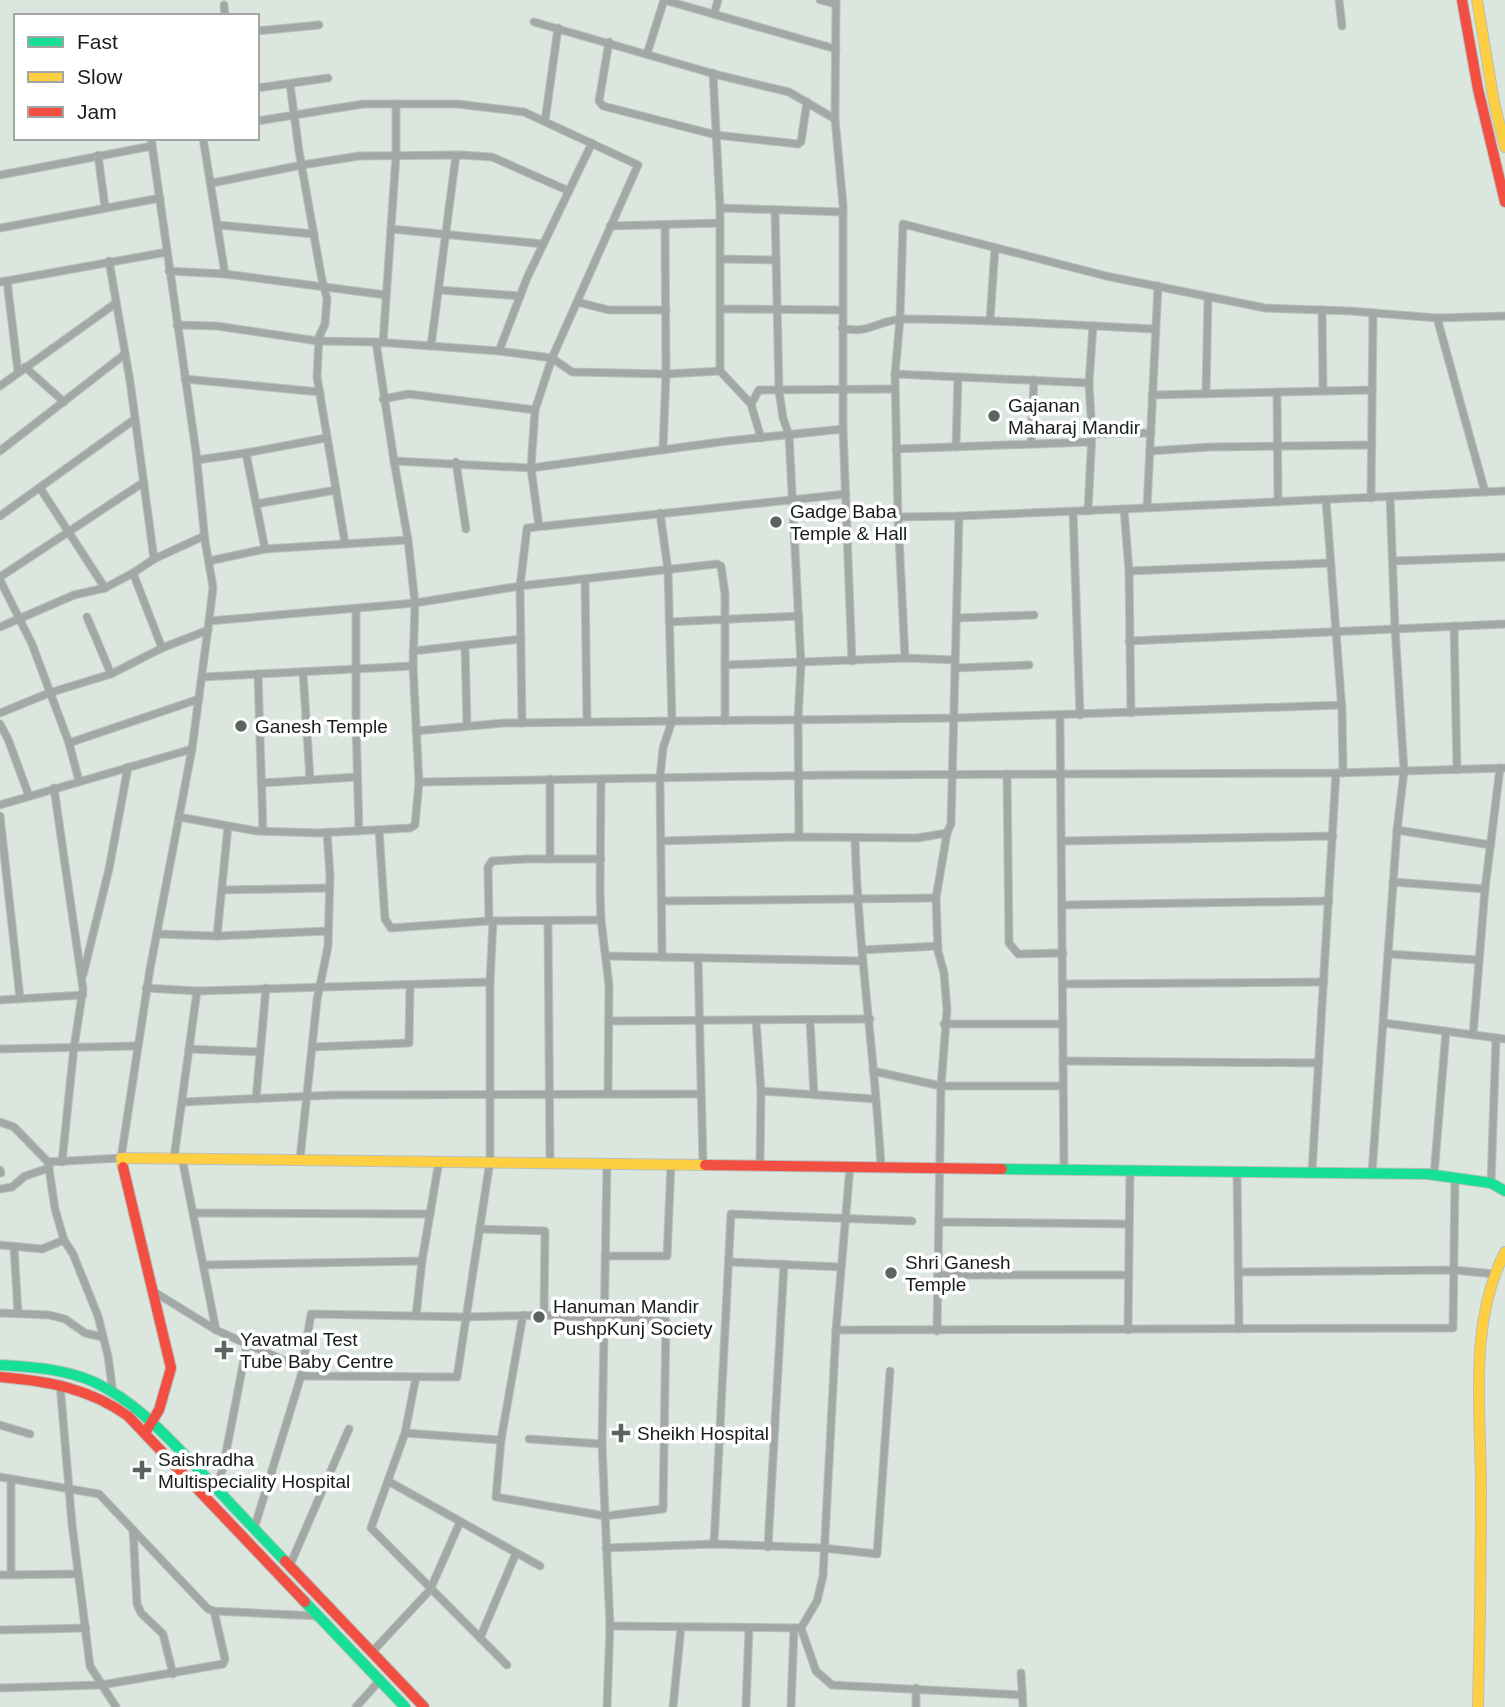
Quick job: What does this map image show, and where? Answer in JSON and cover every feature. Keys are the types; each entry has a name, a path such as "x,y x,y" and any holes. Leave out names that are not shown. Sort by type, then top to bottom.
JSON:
{"street":[{"path":"647,54 664,0 836,49"},
{"path":"714,14 718,0"},
{"path":"820,0 836,2 835,119 843,212 842,391 852,661"},
{"path":"1339,0 1342,26"},
{"path":"1462,0 1478,89 1505,202"},
{"path":"1477,0 1494,102 1505,148"},
{"path":"224,5 225,14"},
{"path":"534,22 789,92 835,119"},
{"path":"259,31 319,25"},
{"path":"545,121 558,28"},
{"path":"609,42 600,104 716,135 798,144 801,142 807,102"},
{"path":"713,73 720,208 720,372 751,404 761,438"},
{"path":"259,88 328,78"},
{"path":"290,84 327,299 325,324 318,341 317,377 345,543"},
{"path":"259,121 363,104 457,104 524,112 638,165 552,358 535,410 531,468 539,526"},
{"path":"179,817 263,831 359,831 410,828 415,824 419,782 413,666 415,603 408,540 383,399 379,343 391,229 396,104"},
{"path":"203,140 225,274"},
{"path":"0,176 152,142 213,587 192,749 146,988 121,1158 150,1290 171,1368 163,1402 154,1423 145,1433"},
{"path":"499,351 543,244 592,143"},
{"path":"98,155 105,207"},
{"path":"432,346 456,155"},
{"path":"212,183 302,164 359,156 456,155 492,158 569,191"},
{"path":"0,228 160,198"},
{"path":"720,208 843,212"},
{"path":"775,210 779,391 789,435 801,664 798,720 799,837"},
{"path":"610,226 719,223"},
{"path":"905,658 895,389 902,224 995,248 1265,309 1437,318 1505,316"},
{"path":"218,225 314,234"},
{"path":"663,450 666,374 665,225"},
{"path":"391,229 543,244"},
{"path":"990,320 995,248"},
{"path":"64,402 22,370 4,281 167,252"},
{"path":"720,259 776,260"},
{"path":"109,261 135,419 154,559"},
{"path":"169,271 225,274 386,295"},
{"path":"1147,507 1158,286"},
{"path":"439,290 520,296"},
{"path":"1206,394 1208,297"},
{"path":"577,302 609,310 666,310"},
{"path":"0,386 116,303"},
{"path":"720,309 842,310"},
{"path":"1322,310 1323,390"},
{"path":"1371,498 1373,313"},
{"path":"1437,318 1485,492"},
{"path":"842,328 864,330 900,319 990,320 1155,329"},
{"path":"177,325 217,326 318,341 499,351 552,358 572,372 720,372"},
{"path":"1088,511 1093,326"},
{"path":"0,451 125,354"},
{"path":"895,374 1090,383"},
{"path":"956,447 958,377"},
{"path":"185,379 320,393"},
{"path":"1031,444 1034,380"},
{"path":"751,404 759,390 895,389"},
{"path":"1152,395 1372,390"},
{"path":"1277,392 1278,502"},
{"path":"383,399 409,394 535,410"},
{"path":"0,516 135,419"},
{"path":"394,461 456,462 531,468 843,429"},
{"path":"896,449 1031,444 1151,433"},
{"path":"197,460 327,438"},
{"path":"1150,451 1372,445"},
{"path":"246,453 265,549"},
{"path":"456,462 466,529"},
{"path":"79,781 69,743 32,644 0,579 144,482"},
{"path":"40,488 105,588"},
{"path":"256,504 336,490"},
{"path":"898,517 1073,512 1505,491"},
{"path":"522,723 520,586 527,528 846,495"},
{"path":"1373,1173 1397,830 1404,771 1390,497"},
{"path":"1312,1172 1328,901 1340,773 1342,705 1326,500"},
{"path":"1124,509 1129,571 1131,713"},
{"path":"1073,512 1080,715"},
{"path":"660,513 668,570 672,721 663,748 660,778 662,957"},
{"path":"937,1331 941,1086 947,1010 938,946 936,898 947,833 951,824 959,516"},
{"path":"0,627 74,595 105,588 154,559 204,536"},
{"path":"209,561 265,549 408,540"},
{"path":"1394,561 1505,557"},
{"path":"1129,571 1331,563"},
{"path":"209,621 415,603 520,586 721,566 725,620 724,721"},
{"path":"133,573 162,648"},
{"path":"585,579 587,722"},
{"path":"356,609 359,831"},
{"path":"957,618 1034,615"},
{"path":"669,622 799,616"},
{"path":"87,617 111,674"},
{"path":"1129,640 1505,624"},
{"path":"1454,626 1457,769"},
{"path":"0,713 111,674 162,648 208,630"},
{"path":"414,651 520,639"},
{"path":"465,646 467,726"},
{"path":"725,665 905,658 955,664 1028,666"},
{"path":"202,677 413,666"},
{"path":"303,672 310,779"},
{"path":"258,674 263,831"},
{"path":"69,743 199,699"},
{"path":"416,731 522,723 1060,716 1342,705"},
{"path":"1060,716 1064,1169"},
{"path":"0,724 29,796"},
{"path":"0,805 192,749"},
{"path":"82,980 128,767"},
{"path":"419,782 800,776 1340,773 1502,768 1485,889 1473,1035"},
{"path":"1007,775 1009,943 1018,954 1063,953"},
{"path":"261,783 357,777"},
{"path":"550,779 550,859"},
{"path":"601,779 601,920 610,1021 608,1093"},
{"path":"54,788 83,995 74,1047 62,1161"},
{"path":"0,816 20,998"},
{"path":"217,936 229,826"},
{"path":"379,830 385,919 388,926 397,929 491,922 601,920"},
{"path":"1397,830 1492,845"},
{"path":"300,1160 319,987 328,946 327,832"},
{"path":"661,841 799,837 917,838 947,833"},
{"path":"1062,841 1333,836"},
{"path":"855,838 857,898 870,1019 881,1167"},
{"path":"150,1290 216,1330 301,1372 457,1377 490,1161 489,864 496,860 601,859"},
{"path":"1393,882 1485,889"},
{"path":"222,891 329,888"},
{"path":"662,901 936,898"},
{"path":"1062,905 1328,901"},
{"path":"548,921 550,1162"},
{"path":"157,934 217,936 328,931"},
{"path":"862,950 938,946"},
{"path":"1388,954 1479,960"},
{"path":"606,956 863,961"},
{"path":"698,958 703,1164"},
{"path":"146,988 197,991 490,982"},
{"path":"1063,984 1324,982"},
{"path":"314,1046 409,1043 410,985"},
{"path":"256,1099 267,988"},
{"path":"197,991 182,1102 178,1158 193,1213 216,1330"},
{"path":"0,1000 83,995"},
{"path":"610,1021 870,1019"},
{"path":"757,1020 761,1091 760,1165"},
{"path":"810,1020 814,1095"},
{"path":"1384,1023 1501,1038 1491,1183"},
{"path":"944,1024 1063,1024"},
{"path":"1434,1175 1446,1031"},
{"path":"0,1049 136,1046"},
{"path":"189,1049 260,1052"},
{"path":"1063,1061 1319,1063"},
{"path":"873,1071 941,1086 1063,1086"},
{"path":"761,1091 875,1099"},
{"path":"182,1102 306,1097 701,1094"},
{"path":"0,1122 14,1127 48,1165 55,1209 64,1240 91,1295 108,1356 113,1393"},
{"path":"0,1189 12,1187 25,1176 62,1161 178,1158 1373,1173 1434,1175 1491,1183 1505,1191"},
{"path":"416,1316 422,1261 439,1161"},
{"path":"607,1163 603,1444 610,1626 607,1707"},
{"path":"605,1256 667,1256 671,1164"},
{"path":"791,1707 797,1628 817,1601 822,1576 836,1330 850,1166"},
{"path":"1128,1330 1130,1170"},
{"path":"1237,1171 1239,1329"},
{"path":"836,1330 1453,1328 1455,1178"},
{"path":"193,1213 430,1214"},
{"path":"714,1544 731,1214 912,1221"},
{"path":"939,1222 1129,1224"},
{"path":"480,1229 545,1231 544,1315"},
{"path":"0,1245 42,1249 64,1240"},
{"path":"14,1247 18,1313"},
{"path":"1478,1707 1480,1398 1485,1302 1505,1252"},
{"path":"204,1265 422,1261"},
{"path":"729,1262 841,1267"},
{"path":"768,1547 784,1264"},
{"path":"1238,1272 1454,1270 1494,1274"},
{"path":"938,1275 1128,1275"},
{"path":"0,1313 50,1315 65,1319 85,1333 102,1337"},
{"path":"254,1529 301,1372 311,1314 466,1317 523,1315 544,1315 666,1321 664,1506 659,1510 605,1516 496,1497 501,1440 523,1315"},
{"path":"216,1488 223,1468 247,1344"},
{"path":"0,1365 59,1378 103,1398 128,1416 405,1707"},
{"path":"606,1548 714,1544 824,1548 877,1554 890,1371"},
{"path":"0,1377 87,1379 127,1401 154,1423 424,1707"},
{"path":"416,1377 405,1433 371,1528 507,1665"},
{"path":"59,1378 77,1574 90,1666 116,1707"},
{"path":"0,1425 30,1434"},
{"path":"290,1565 349,1429"},
{"path":"405,1433 501,1440"},
{"path":"529,1438 603,1444"},
{"path":"0,1477 101,1495 208,1608 214,1611 318,1616"},
{"path":"11,1479 11,1575"},
{"path":"388,1481 540,1566"},
{"path":"372,1652 430,1590 460,1522"},
{"path":"133,1529 137,1604 141,1613 163,1634 173,1674"},
{"path":"261,1555 271,1546"},
{"path":"480,1638 516,1553"},
{"path":"0,1575 77,1574"},
{"path":"0,1688 101,1685 220,1665 225,1661 214,1611"},
{"path":"610,1626 797,1628"},
{"path":"673,1707 681,1627"},
{"path":"0,1630 86,1628"},
{"path":"746,1707 749,1628"},
{"path":"797,1628 816,1671 832,1685 1022,1695"},
{"path":"356,1707 388,1671"},
{"path":"1021,1673 1023,1707"},
{"path":"916,1688 916,1707"}],"traffic: fast":[{"path":"1002,1169 1427,1174 1491,1183 1505,1191"},
{"path":"0,1365 60,1371 110,1390 138,1410 164,1434 285,1561"},
{"path":"305,1602 405,1707"}],"traffic: slow":[{"path":"1477,0 1494,102 1505,147"},
{"path":"123,1167 121,1158 705,1165"},
{"path":"1478,1707 1481,1515 1479,1368 1486,1308 1493,1279 1505,1252"}],"traffic: jam":[{"path":"1462,0 1478,89 1505,202"},
{"path":"705,1165 1002,1169"},
{"path":"123,1167 171,1368 159,1410 145,1433"},
{"path":"0,1377 34,1381 83,1392 128,1416 305,1602"},
{"path":"285,1561 424,1707"}],"place":[{"name":"Gajanan Maharaj Mandir","path":"994,416"},
{"name":"Gadge Baba Temple & Hall","path":"776,522"},
{"name":"Ganesh Temple","path":"241,726"},
{"name":"Shri Ganesh Temple","path":"891,1273"},
{"name":"Hanuman Mandir PushpKunj Society","path":"539,1317"},
{"name":"Yavatmal Test Tube Baby Centre","path":"224,1350"},
{"name":"Sheikh Hospital","path":"621,1433"},
{"name":"Saishradha Multispeciality Hospital","path":"142,1470"}]}
